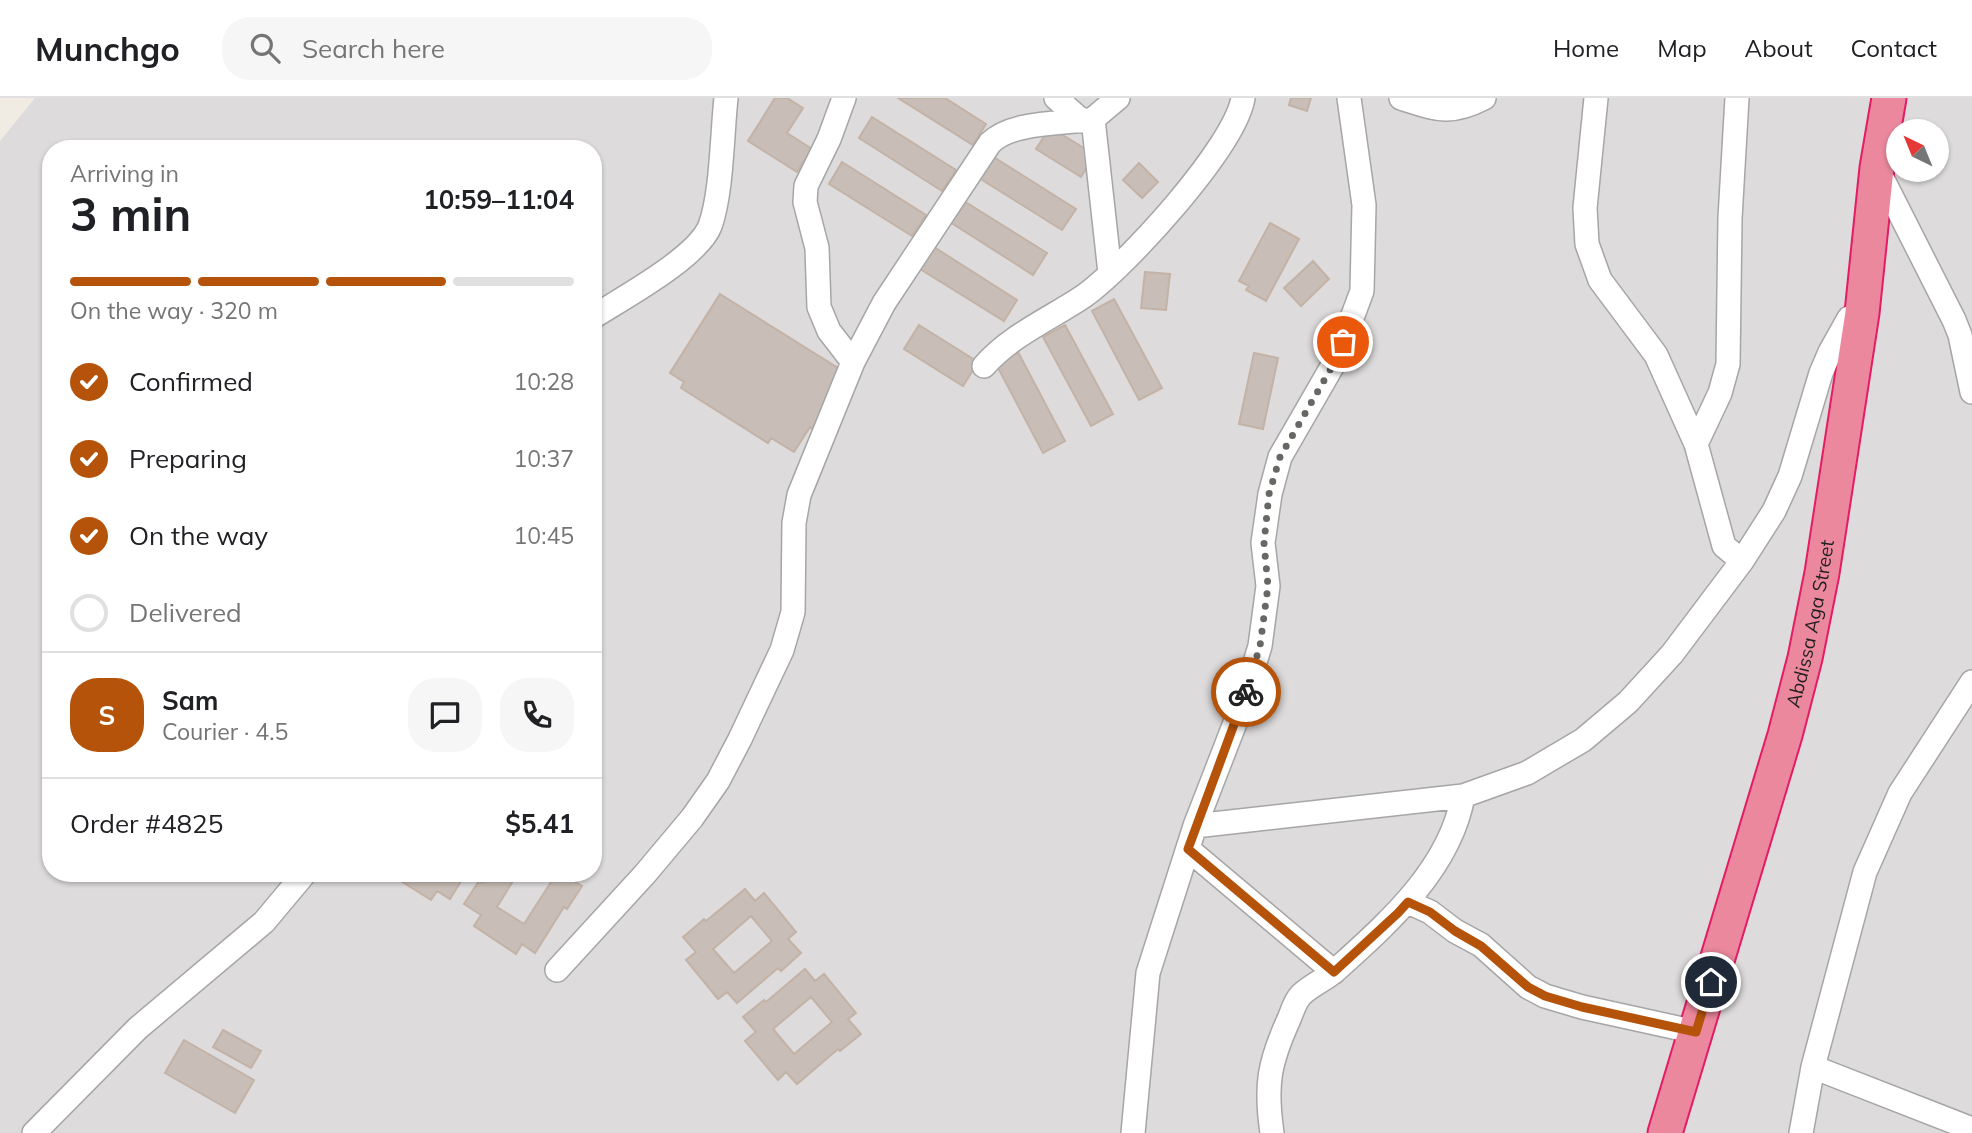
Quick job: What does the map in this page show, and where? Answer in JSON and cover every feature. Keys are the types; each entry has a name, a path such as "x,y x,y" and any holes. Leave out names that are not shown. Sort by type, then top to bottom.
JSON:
{"highway":[{"name":"Abdissa Aga Street","path":"1668,1131 1785,735 1805,658 1822,573 1863,313 1877,168 1889,98"}],"street":[{"path":"602,311 658,276 699,244 709,227 716,200 726,98"},
{"path":"844,98 830,139 806,186 805,202 817,248 818,307 829,331 853,362"},
{"path":"1056,98 1087,120 1110,273"},
{"path":"557,970 692,818 718,781 762,698 782,650 793,612 794,523 799,495 853,362 884,303 990,142 999,134 1013,129 1087,120 1118,98"},
{"path":"984,366 996,352 1016,337 1083,296 1151,233 1192,184 1232,129 1243,98"},
{"path":"1133,1133 1148,973 1195,826 1242,705 1260,646 1268,586 1264,543 1269,494 1280,457 1337,358 1362,291 1364,205 1349,98"},
{"path":"1401,98 1430,108 1450,111 1465,108 1484,98"},
{"path":"1596,98 1584,208 1587,244 1600,280 1656,355 1696,444 1724,546 1742,561"},
{"path":"1696,444 1720,393 1728,364 1730,218 1737,98"},
{"path":"1877,168 1966,333 1972,393"},
{"path":"1195,826 1463,796 1503,783 1546,763 1604,724 1672,654 1742,561 1774,511 1790,476 1821,373 1830,352 1849,318 1863,313"},
{"path":"1801,1133 1812,1067 1865,872 1913,771 1955,712 1972,682"},
{"path":"1272,1133 1267,1100 1270,1069 1277,1045 1300,996 1334,972 1408,902 1448,842 1463,796"},
{"path":"1188,849 1334,972"},
{"path":"34,1133 138,1028 264,922 299,882"},
{"path":"1408,902 1430,912 1481,946 1528,987 1545,996 1582,1007 1696,1032"},
{"path":"1812,1067 1972,1129"}],"shaded area":[{"path":"35,98 1972,98 1972,1133 0,1133 0,141"}],"building":[{"path":"775,98 787,98 803,108 787,133 812,149 797,172 748,141"},
{"path":"898,98 945,98 986,124 973,145"},
{"path":"1291,98 1311,98 1307,111 1289,105"},
{"path":"872,117 956,170 942,191 859,138"},
{"path":"1050,127 1095,155 1081,177 1036,149"},
{"path":"992,156 1076,209 1062,230 979,178"},
{"path":"842,162 926,215 912,236 829,184"},
{"path":"1139,163 1158,182 1142,198 1123,180"},
{"path":"964,201 1047,253 1033,275 950,222"},
{"path":"1270,223 1299,239 1266,301 1246,290 1249,286 1239,281"},
{"path":"934,247 1017,300 1004,321 920,269"},
{"path":"1313,261 1329,279 1301,306 1284,288"},
{"path":"1145,272 1170,274 1166,310 1141,308"},
{"path":"720,294 841,370 814,430 810,427 794,452 771,438 768,443 681,388 684,382 670,373"},
{"path":"1114,299 1162,388 1139,400 1092,311"},
{"path":"919,325 978,362 963,386 904,349"},
{"path":"1065,325 1113,414 1091,426 1043,337"},
{"path":"1018,352 1065,441 1043,453 996,364"},
{"path":"1254,353 1278,358 1263,429 1239,424"},
{"path":"402,882 460,882 450,899 437,891 431,900"},
{"path":"478,882 512,882 497,907 524,924 551,882 576,882 582,886 567,909 564,907 535,953 522,944 516,954 474,926 481,915 464,904"},
{"path":"745,889 755,901 764,893 796,932 788,939 801,953 781,971 778,968 737,1003 727,992 718,999 686,960 696,952 683,937 704,919 706,921","holes":["751,916 772,941 734,973 713,949"]},
{"path":"805,969 815,981 824,974 856,1013 848,1019 861,1034 840,1051 838,1049 797,1084 786,1072 778,1080 745,1041 756,1032 743,1017 764,1000 766,1002","holes":["811,997 832,1022 794,1054 773,1029"]},
{"path":"223,1030 261,1051 251,1068 213,1047"},
{"path":"184,1040 254,1080 235,1113 165,1073"}],"way so far":[{"path":"1246,692 1260,646 1268,586 1264,543 1269,494 1280,457 1337,358 1343,342"}],"route":[{"path":"1246,692 1188,849 1334,972 1408,902 1430,912 1481,946 1528,987 1545,996 1582,1007 1696,1032 1711,982"}]}
